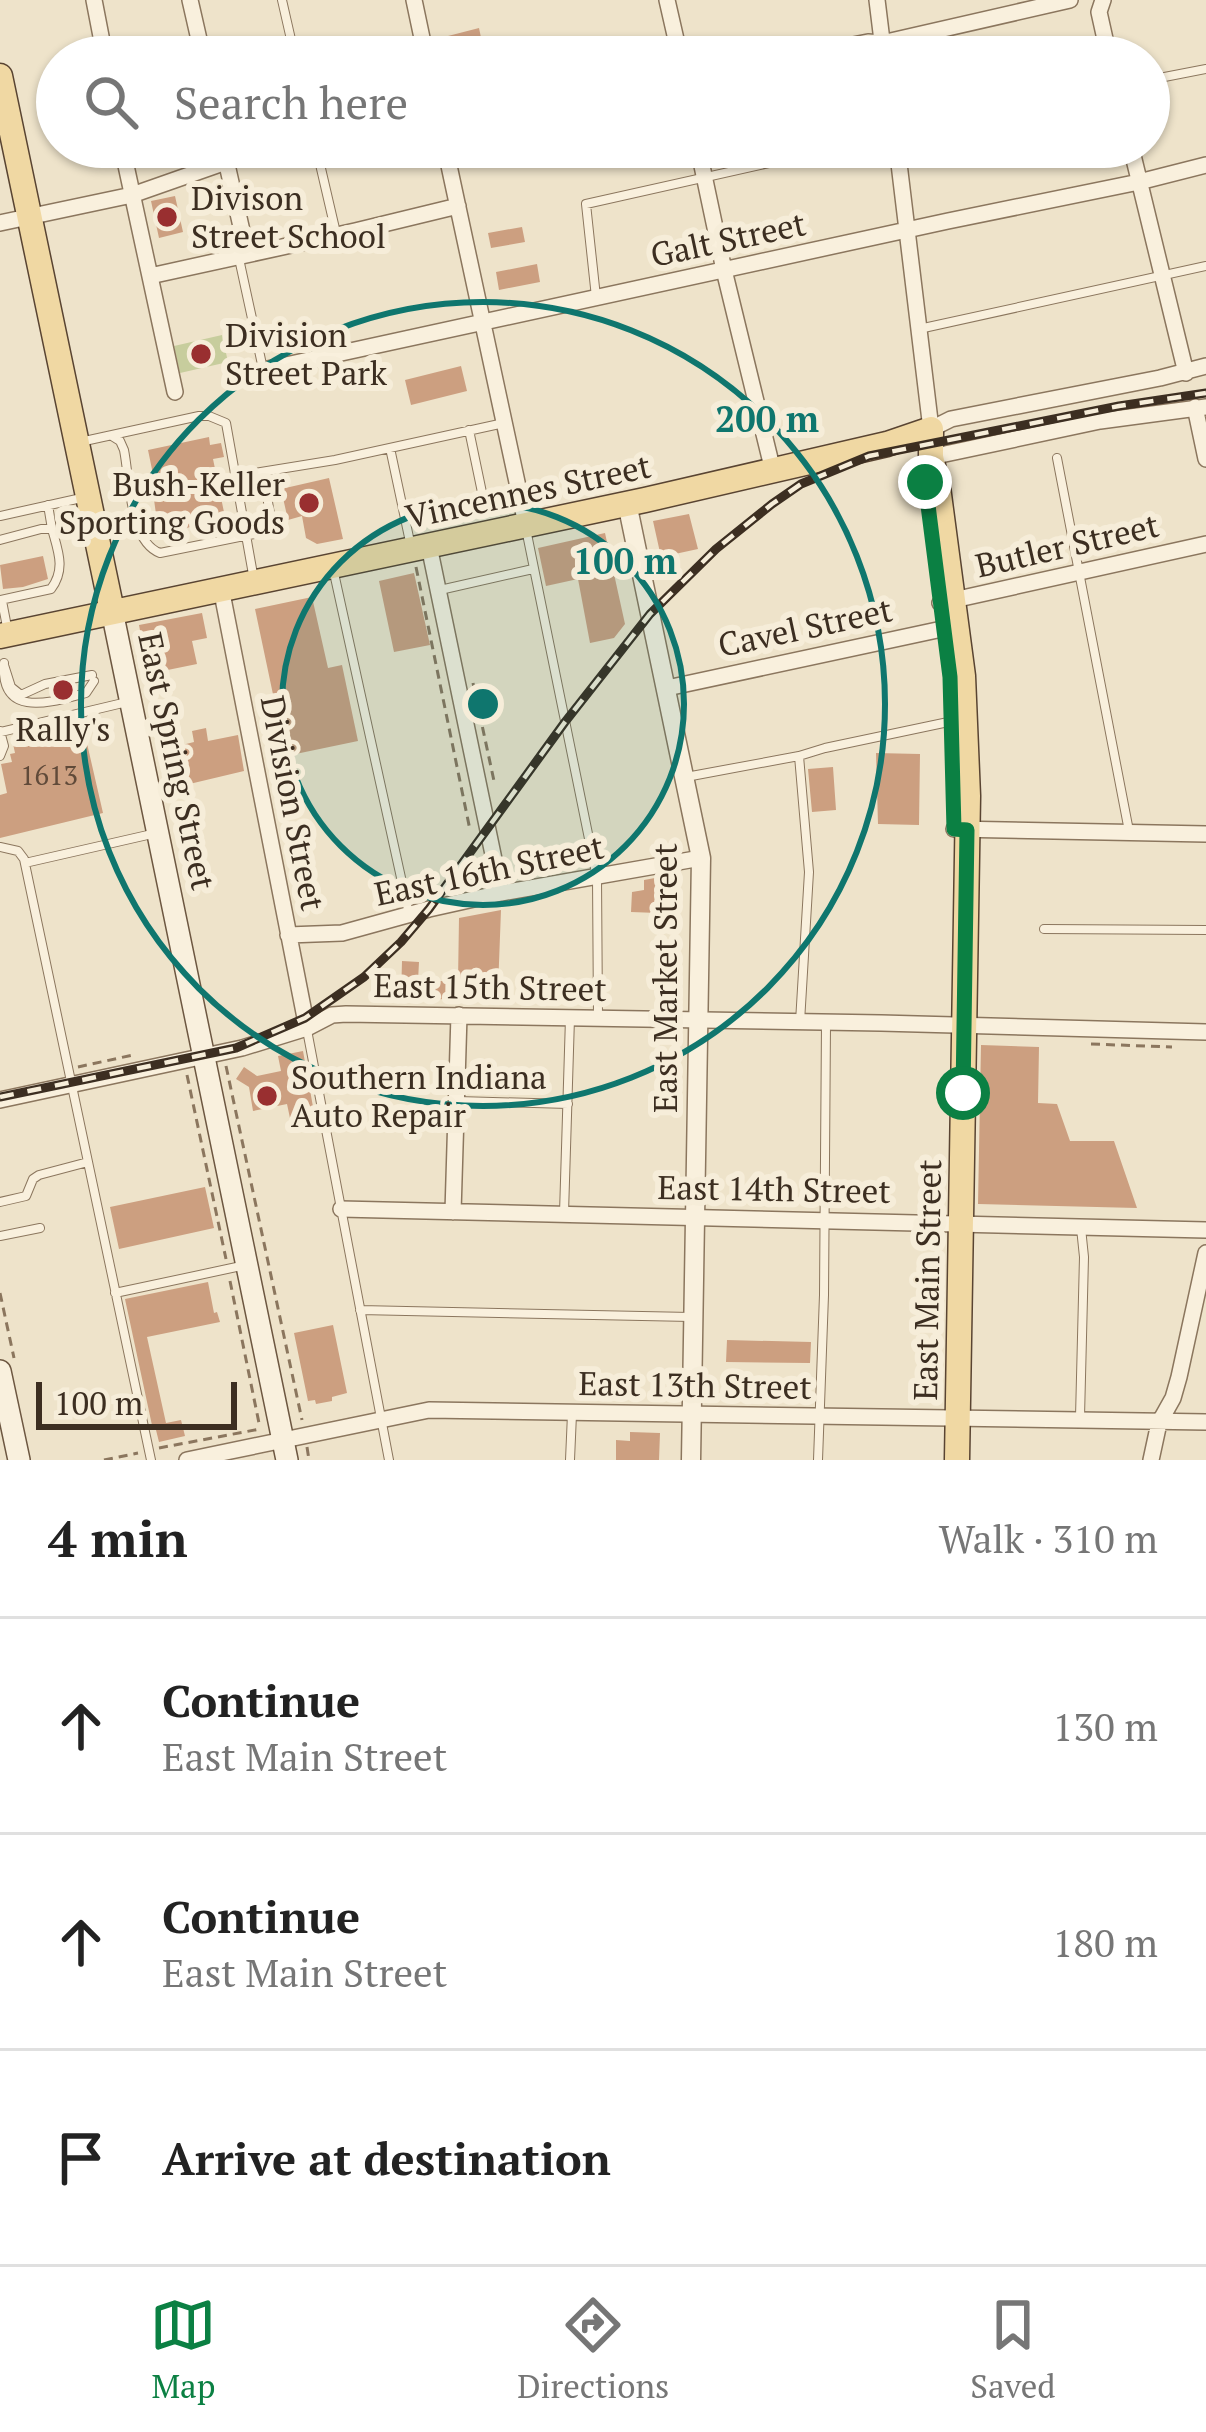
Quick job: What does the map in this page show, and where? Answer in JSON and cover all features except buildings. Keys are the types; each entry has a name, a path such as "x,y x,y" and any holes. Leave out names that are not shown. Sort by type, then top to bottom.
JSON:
{"main road":[{"name":"East Spring Street","path":"0,76 206,1064 238,1267 292,1450"},
{"name":"Vincennes Street","path":"4,635 254,581 419,554 526,524 887,444 931,429"},
{"name":"East Main Street","path":"931,429 960,829"},
{"name":"East Main Street","path":"948,614 966,717 960,829 951,1419 957,1460"},
{"path":"0,1372 19,1460"},
{"name":"East Main Street","path":"943,1460 951,1419"}],"street":[{"path":"94,0 101,36"},
{"path":"190,0 198,36"},
{"path":"414,0 422,36"},
{"path":"667,0 675,36"},
{"path":"878,0 882,36"},
{"path":"935,36 1070,0"},
{"path":"1103,0 1099,12 1104,36"},
{"name":"Galt Street","path":"263,370 1206,165"},
{"path":"126,168 175,392"},
{"path":"0,223 132,194 194,168"},
{"path":"227,168 243,254"},
{"path":"450,168 526,524"},
{"path":"702,168 773,471"},
{"path":"899,168 931,429"},
{"path":"1136,168 1186,373"},
{"path":"150,275 458,206"},
{"name":"Vincennes Street","path":"931,429 950,419 1206,366"},
{"path":"931,457 1100,421 1201,407 1206,459"},
{"name":"East Market Street","path":"627,503 701,859 691,1460"},
{"name":"Butler Street","path":"948,614 1080,572 1206,544"},
{"path":"419,554 438,590 501,893"},
{"name":"Division Street","path":"221,588 307,1028"},
{"name":"Cavel Street","path":"667,688 948,614"},
{"path":"960,829 1206,834"},
{"name":"East 16th Street","path":"289,935 342,933 501,893 701,859"},
{"name":"East 15th Street","path":"0,1100 206,1064 332,1015 1206,1032"},
{"path":"453,1212 459,1016"},
{"name":"East 14th Street","path":"340,1209 1206,1230"},
{"path":"1151,1460 1159,1423 1179,1377 1206,1253"},
{"name":"East 13th Street","path":"187,1460 292,1450 381,1420 429,1410 1206,1422"}],"lane":[{"path":"282,0 290,36"},
{"path":"1170,76 1206,69"},
{"path":"321,168 336,235"},
{"path":"597,299 586,204 742,168"},
{"path":"243,254 263,370"},
{"path":"918,329 1206,266"},
{"path":"77,443 199,416 226,423 254,581"},
{"path":"236,476 504,423"},
{"path":"469,430 484,502"},
{"path":"111,435 124,450 139,533 154,552 170,553 269,531 262,472"},
{"path":"390,448 419,554"},
{"path":"1057,458 1129,833"},
{"path":"0,516 88,497"},
{"path":"4,635 1,601 51,589 57,581 61,565 48,506"},
{"path":"526,524 597,878 598,1019"},
{"path":"0,540 52,529"},
{"path":"332,566 409,914"},
{"path":"438,590 532,569"},
{"path":"4,664 11,687 21,695 45,684 93,678 86,693 32,704 6,694 1,679 4,664"},
{"path":"0,756 4,746 0,731 130,701"},
{"path":"684,777 953,721"},
{"path":"800,756 809,872 800,1023"},
{"path":"25,863 158,833"},
{"path":"0,847 18,851 25,863 152,1460"},
{"path":"1044,928 1206,930"},
{"path":"564,1214 570,1018"},
{"path":"818,1460 826,1023"},
{"path":"307,1028 389,1460"},
{"path":"456,1101 568,1104"},
{"path":"0,1202 26,1196 39,1174 88,1162"},
{"path":"1080,1422 1081,1227"},
{"path":"0,1236 40,1228"},
{"path":"115,1293 238,1267"},
{"path":"360,1310 693,1317"},
{"path":"570,1460 572,1413"}],"path":[{"path":"419,554 470,830"},
{"path":"206,1064 260,1428"},
{"path":"206,1064 302,1417"},
{"path":"292,1450 309,1460"}],"green space":[{"name":"Division Street Park","path":"222,335 228,362 180,373 174,346"}],"railway":[{"path":"0,1097 236,1048 305,1018 364,977 429,909 650,614 716,549 801,484 869,456 1206,393"}],"place":[{"name":"Divison Street School","path":"167,217"},
{"name":"Division Street Park","path":"201,354"},
{"name":"Bush-Keller Sporting Goods","path":"309,503"},
{"name":"Rally's","path":"63,690"},
{"name":"Southern Indiana Auto Repair","path":"267,1096"}],"route":[{"path":"925,482 950,677 954,829 967,830 963,1093"}]}
